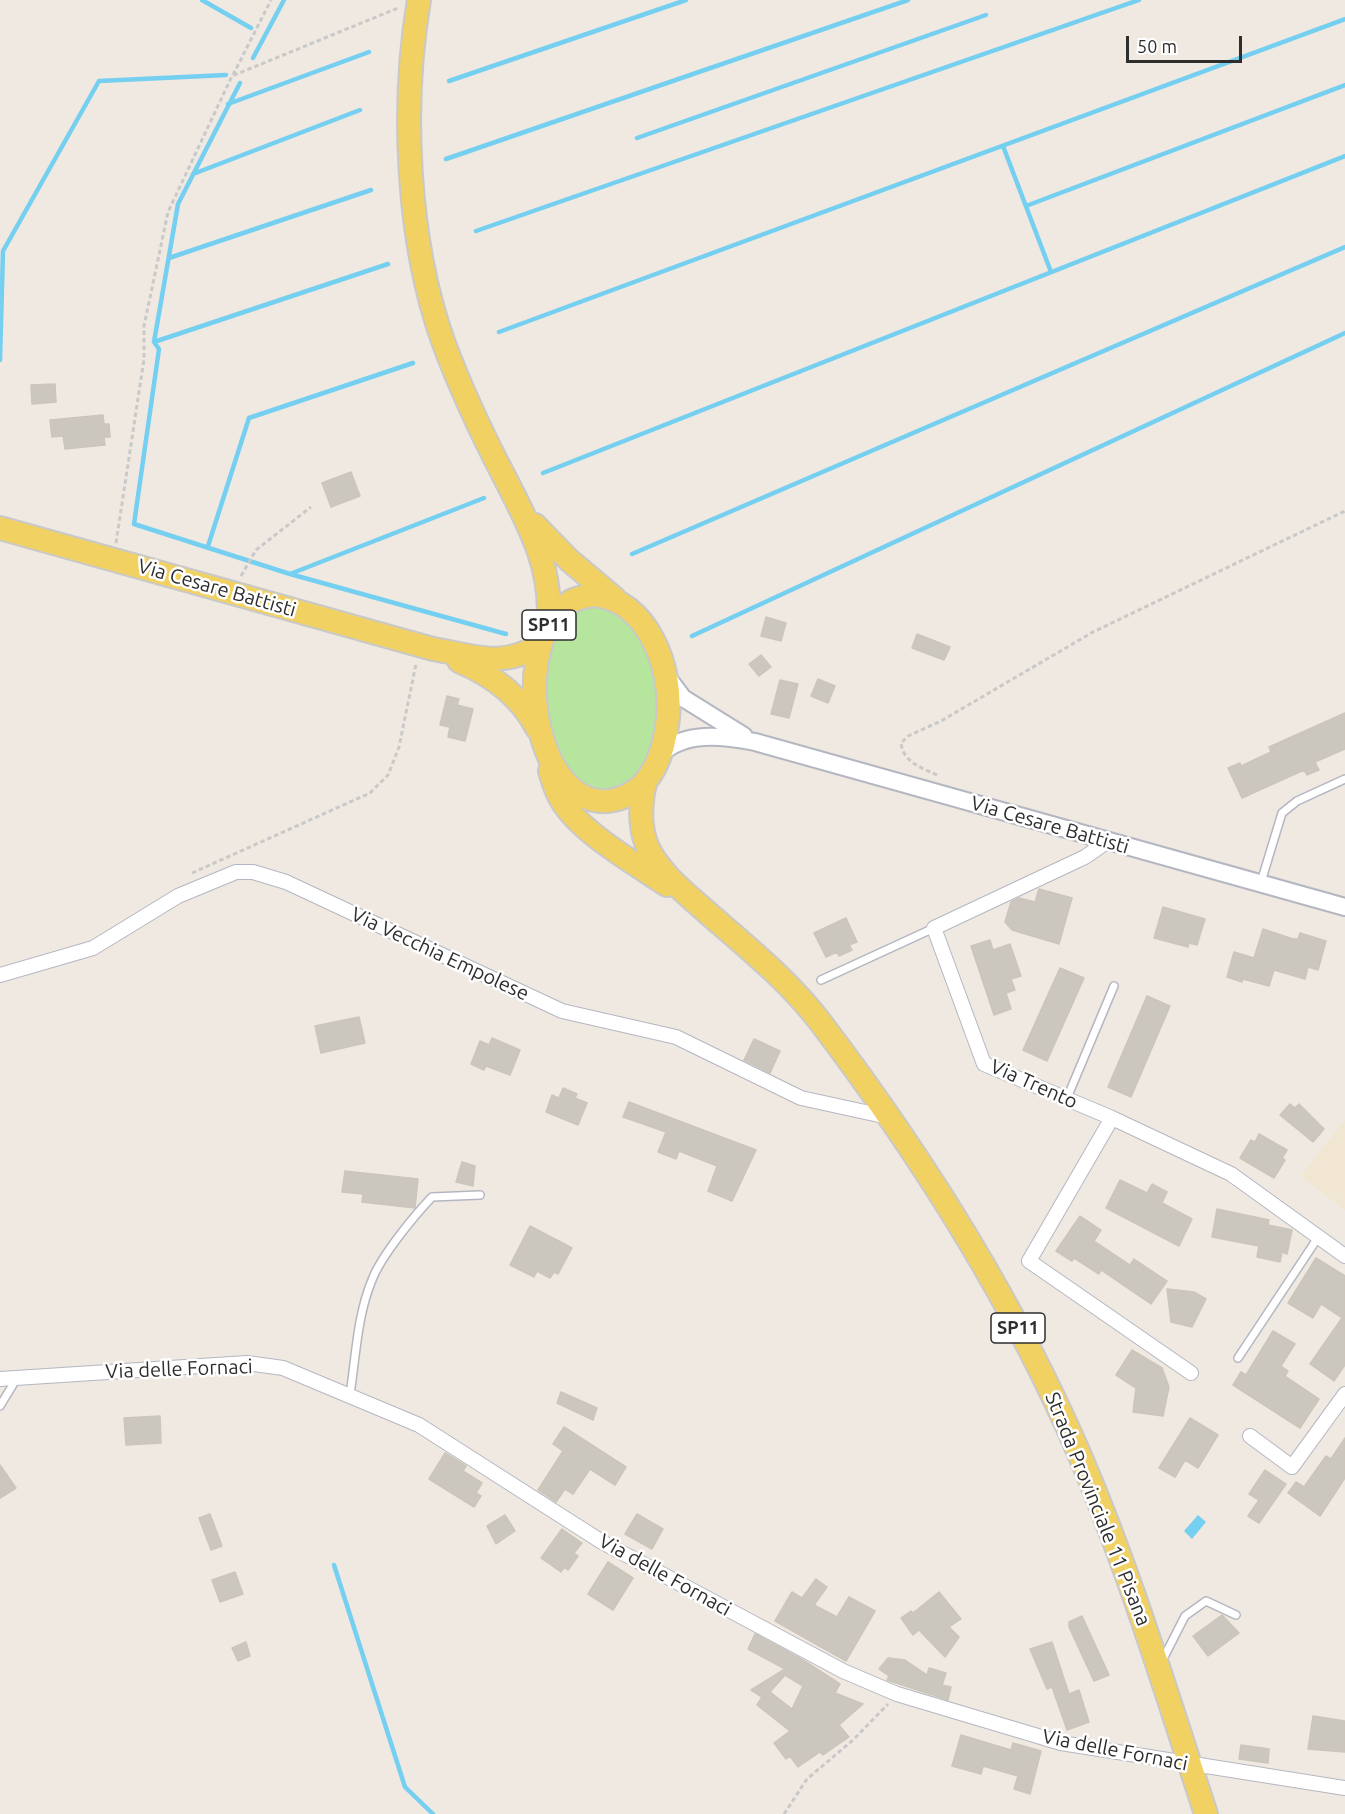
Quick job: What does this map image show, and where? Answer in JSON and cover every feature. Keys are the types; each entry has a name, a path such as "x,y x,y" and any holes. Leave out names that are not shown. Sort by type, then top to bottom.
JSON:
{"main road":[{"path":"419,0 410,131 415,204 425,273 443,341 495,459 524,513 546,570 550,604 545,636"},
{"path":"524,513 569,560 617,601"},
{"name":"Via Cesare Battisti","path":"0,528 427,647 502,660 515,658 545,636"},
{"name":"Via Cesare Battisti","path":"427,647 485,673 501,684 527,711 556,771 569,785 595,799 610,801 625,797 645,783 659,756 668,713 669,693 661,662 655,645 640,619 617,601 593,595 569,602 557,613 545,636 535,669 535,691 542,741"},
{"name":"Strada Provinciale 11 Pisana","path":"542,741 557,791 569,811 605,843 708,913"},
{"name":"Strada Provinciale 11 Pisana","path":"645,783 641,813 648,849 676,885 767,966 813,1013 933,1182 1001,1296 1055,1401 1098,1500 1159,1666 1206,1814"}],"street":[{"name":"Via Cesare Battisti","path":"661,662 675,690 683,698 755,742"},
{"name":"Via Cesare Battisti","path":"659,756 669,746 693,738 729,737 755,742 1345,907"},
{"path":"934,928 1085,857 1108,841"},
{"name":"Via Vecchia Empolese","path":"0,975 93,948 172,899 236,872 264,876 286,882 562,1011 676,1037 801,1098 888,1117"},
{"name":"Via Trento","path":"934,928 984,1064 1112,1118 1231,1174 1345,1256"},
{"path":"1112,1118 1029,1261 1191,1373"},
{"name":"Via delle Fornaci","path":"0,1379 247,1363 283,1368 350,1394 419,1425 602,1542 843,1671 897,1694 1061,1743 1345,1788"},
{"path":"1250,1436 1293,1467 1345,1394"}],"lane":[{"path":"1260,883 1282,813 1297,801 1345,779"},
{"path":"821,980 934,928"},
{"path":"1067,1098 1114,986"},
{"path":"350,1394 363,1308 372,1278 416,1215 432,1197 480,1195"},
{"path":"1238,1358 1319,1236"},
{"path":"0,1406 17,1378"},
{"path":"1159,1666 1185,1616 1206,1601 1236,1616"}],"path":[{"path":"114,560 144,359 144,326 168,212 232,76 271,0"},
{"path":"232,76 398,8"},
{"path":"245,565 255,550 311,507"},
{"path":"942,778 908,761 902,752 901,744 908,736 941,721 1093,632 1345,511"},
{"path":"172,899 186,876 370,793 388,775 399,747 427,647"},
{"path":"784,1814 807,1779 853,1740 897,1694"}],"shaded area":[{"path":"1345,1120 1345,1210 1301,1176"}],"green space":[{"path":"604,606 627,621 643,641 654,673 657,707 653,741 647,761 640,773 626,784 595,789 575,777 560,758 550,734 545,707 545,679 550,652 559,629 573,611 584,607"}],"water":[{"path":"1198,1515 1206,1522 1192,1539 1184,1531"}],"building":[{"path":"55,384 56,402 32,404 31,385"},
{"path":"103,415 104,424 109,424 110,437 104,437 105,445 65,449 63,436 52,437 50,420"},
{"path":"351,472 360,496 331,507 322,483"},
{"path":"766,617 786,623 781,641 761,636"},
{"path":"917,634 950,647 944,660 912,648"},
{"path":"761,655 771,667 759,676 749,664"},
{"path":"818,679 835,686 828,703 811,696"},
{"path":"780,680 798,684 789,718 771,714"},
{"path":"447,696 459,699 457,705 473,709 465,741 448,737 450,727 440,725"},
{"path":"1345,713 1345,749 1315,762 1319,770 1307,775 1304,770 1242,798 1228,768 1240,763 1241,766 1271,752 1269,747"},
{"path":"1039,889 1072,898 1059,944 1012,930 1005,922 1011,902 1019,898 1035,902"},
{"path":"1163,907 1205,919 1197,945 1189,943 1188,947 1154,938"},
{"path":"846,918 857,942 849,945 852,950 839,956 837,952 826,957 814,933"},
{"path":"1263,929 1293,939 1298,939 1300,933 1326,941 1318,970 1308,967 1305,979 1274,970 1269,986 1227,977 1234,952 1254,958"},
{"path":"990,940 993,950 1010,944 1021,976 1011,979 1015,990 1006,993 1011,1009 994,1015 971,946"},
{"path":"1060,968 1084,978 1047,1061 1023,1050"},
{"path":"1147,996 1170,1006 1131,1097 1108,1087"},
{"path":"359,1017 365,1043 321,1053 315,1026"},
{"path":"492,1038 520,1050 510,1075 486,1066 484,1070 471,1064 480,1041 489,1045"},
{"path":"754,1039 780,1051 770,1073 744,1060"},
{"path":"563,1088 577,1094 575,1098 587,1103 578,1125 546,1112 552,1095 559,1098"},
{"path":"629,1102 756,1150 732,1201 708,1191 717,1166 679,1151 676,1159 658,1152 666,1132 623,1117"},
{"path":"1290,1104 1295,1108 1299,1104 1324,1129 1313,1142 1280,1115"},
{"path":"1259,1134 1287,1150 1282,1158 1285,1160 1274,1178 1240,1158 1251,1140 1255,1142"},
{"path":"462,1162 475,1166 473,1186 456,1182"},
{"path":"345,1171 418,1179 415,1208 362,1202 363,1194 342,1192"},
{"path":"1120,1180 1147,1193 1152,1184 1167,1192 1162,1203 1192,1219 1179,1246 1106,1208"},
{"path":"1217,1209 1269,1220 1268,1225 1292,1230 1287,1254 1282,1252 1280,1262 1257,1257 1259,1246 1212,1237"},
{"path":"1080,1216 1101,1230 1094,1241 1130,1265 1134,1259 1167,1281 1151,1304 1101,1270 1099,1274 1074,1258 1072,1261 1056,1251"},
{"path":"530,1226 572,1248 558,1274 554,1272 550,1278 537,1271 534,1277 510,1265"},
{"path":"1316,1258 1345,1276 1345,1365 1334,1381 1310,1364 1342,1318 1321,1304 1313,1318 1288,1303"},
{"path":"1167,1289 1194,1292 1206,1299 1192,1327 1171,1322"},
{"path":"1273,1331 1295,1344 1281,1366 1288,1371 1285,1376 1319,1399 1300,1428 1233,1385 1241,1372 1246,1375"},
{"path":"1132,1350 1162,1368 1169,1387 1163,1416 1133,1412 1136,1388 1116,1375"},
{"path":"561,1392 597,1408 593,1420 557,1403"},
{"path":"160,1416 161,1443 126,1445 124,1418"},
{"path":"1190,1418 1218,1435 1198,1468 1185,1460 1175,1477 1159,1468"},
{"path":"564,1427 626,1467 615,1485 590,1469 573,1494 565,1489 556,1502 538,1490 563,1451 553,1444"},
{"path":"1345,1438 1345,1478 1320,1516 1288,1493 1296,1482 1304,1487 1326,1456 1331,1459"},
{"path":"445,1453 466,1466 463,1471 482,1483 476,1493 481,1496 474,1507 429,1479"},
{"path":"0,1465 16,1488 0,1498"},
{"path":"1265,1470 1286,1484 1259,1523 1248,1516 1259,1500 1249,1494"},
{"path":"210,1514 222,1546 211,1550 199,1518"},
{"path":"637,1514 663,1529 652,1549 625,1534"},
{"path":"505,1515 515,1531 496,1544 487,1526"},
{"path":"562,1529 582,1543 574,1553 578,1556 568,1570 564,1567 561,1572 541,1558"},
{"path":"608,1562 633,1578 613,1610 588,1594"},
{"path":"235,1572 243,1594 220,1602 212,1580"},
{"path":"816,1579 827,1587 814,1605 837,1617 849,1597 875,1611 846,1661 775,1621 792,1592 802,1598"},
{"path":"939,1592 961,1619 949,1627 959,1637 945,1657 919,1630 913,1635 901,1618 911,1611 913,1613"},
{"path":"1222,1615 1239,1633 1208,1656 1193,1636"},
{"path":"1082,1616 1109,1675 1094,1681 1069,1627 1069,1622"},
{"path":"755,1634 803,1660 840,1684 835,1693 863,1704 839,1725 849,1737 823,1755 820,1752 798,1767 790,1756 786,1759 774,1743 790,1731 757,1705 762,1697 751,1690 785,1669 748,1649","holes":["785,1675 803,1686 792,1709 770,1692"]},
{"path":"246,1642 250,1656 238,1661 232,1648"},
{"path":"1052,1642 1069,1694 1079,1690 1089,1722 1067,1730 1052,1687 1047,1689 1030,1649"},
{"path":"888,1658 905,1660 927,1675 929,1668 946,1673 942,1685 951,1687 948,1700 887,1680 889,1676 879,1669"},
{"path":"1313,1716 1345,1721 1345,1752 1308,1749"},
{"path":"961,1735 1011,1750 1013,1743 1041,1751 1030,1794 1014,1789 1018,1776 983,1766 981,1774 952,1766"},
{"path":"1241,1745 1269,1749 1268,1763 1239,1759"}],"waterway":[{"path":"202,0 251,28"},
{"path":"253,58 284,0"},
{"path":"449,81 686,0"},
{"path":"446,159 908,0"},
{"path":"476,231 1139,0"},
{"path":"637,138 986,15"},
{"path":"499,332 1345,19"},
{"path":"228,104 369,52"},
{"path":"0,360 3,251 99,81 226,75"},
{"path":"240,83 178,204 154,342 159,349 134,524 290,574 506,634"},
{"path":"1026,206 1345,85"},
{"path":"193,174 360,110"},
{"path":"1003,146 1051,272"},
{"path":"543,473 1345,156"},
{"path":"169,258 371,190"},
{"path":"632,554 1345,247"},
{"path":"154,342 388,264"},
{"path":"692,636 1345,333"},
{"path":"208,546 249,418 413,363"},
{"path":"290,574 484,498"},
{"path":"334,1565 405,1787 433,1814"}]}
